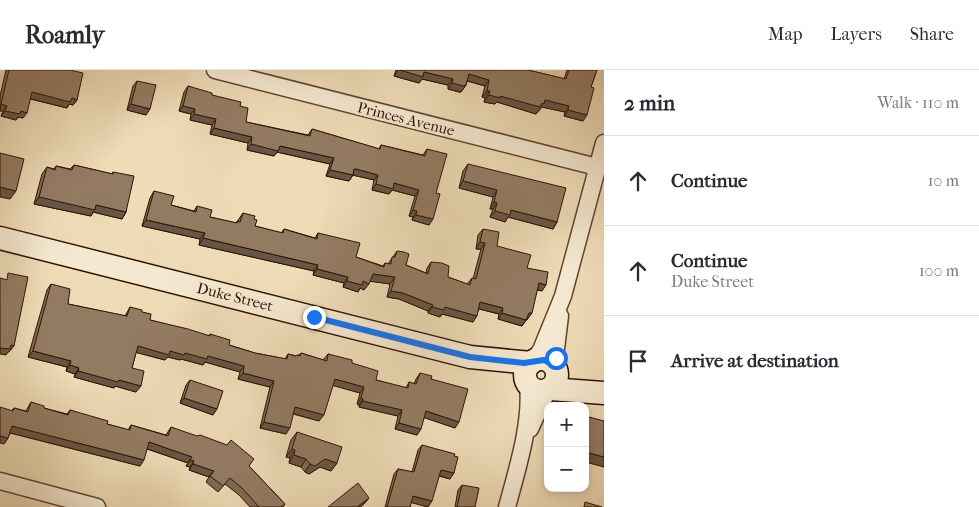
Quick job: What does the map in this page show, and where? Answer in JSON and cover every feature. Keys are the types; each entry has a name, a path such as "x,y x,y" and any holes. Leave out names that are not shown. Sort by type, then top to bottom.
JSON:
{"street":[{"name":"Princes Avenue","path":"215,70 597,167"},
{"path":"507,507 524,442 529,394 541,375 541,350 563,296 604,143"},
{"name":"Duke Street","path":"0,238 604,391"},
{"path":"0,481 97,507"}],"building":[{"path":"9,70 70,70 83,73 77,100 72,98 70,102 32,92 27,113 21,111 20,114 5,111 7,106 1,104"},
{"path":"400,70 528,70 566,79 569,70 597,70 591,87 594,88 587,115 568,110 569,106 545,100 544,104 542,103 540,107 500,96 500,98 489,95 490,91 487,91 489,80 469,74 466,85 463,86 452,83 453,79 424,72 423,77"},
{"path":"137,81 156,85 150,109 131,104"},
{"path":"188,86 212,93 212,95 241,102 240,106 248,108 246,122 310,136 312,129 380,149 381,145 425,156 427,149 447,154 436,193 440,194 433,219 416,215 417,211 413,210 419,190 394,183 393,189 376,184 378,175 356,169 354,169 353,175 330,170 334,158 280,146 278,151 251,144 252,137 214,128 216,119 194,114 195,109 183,106"},
{"path":"0,153 24,159 16,191 0,187"},
{"path":"468,164 566,188 557,222 511,210 510,215 495,211 497,203 494,202 497,190 463,181"},
{"path":"74,165 113,174 113,172 134,176 126,212 96,205 95,210 39,197 47,167 55,170 56,166 72,170"},
{"path":"154,191 174,196 171,205 196,212 197,206 212,210 210,217 237,223 237,221 240,222 243,213 255,216 254,219 257,220 255,226 283,233 284,229 317,239 318,233 360,243 356,257 384,267 385,263 391,264 392,257 395,257 397,251 409,254 406,265 428,274 431,262 442,263 449,266 448,277 470,285 472,278 476,279 485,243 480,242 483,229 499,232 497,246 531,255 527,268 548,272 546,285 539,283 532,313 529,313 526,320 502,313 503,308 480,302 477,316 445,307 444,310 432,307 433,305 403,293 391,291 395,277 373,274 369,284 363,281 362,285 347,281 348,277 317,269 318,265 203,238 205,233 146,220"},
{"path":"8,273 28,277 14,346 11,345 10,349 0,348 0,278 7,280"},
{"path":"51,284 70,289 68,304 127,316 130,307 142,310 142,312 151,314 150,320 230,340 229,345 255,353 287,359 288,354 300,356 301,353 327,361 328,354 352,360 352,363 378,371 376,380 408,388 409,382 416,384 420,373 432,376 431,379 468,389 459,422 426,411 421,429 399,423 402,410 363,401 361,398 364,387 335,379 324,415 295,407 290,428 264,422 274,381 243,373 244,366 208,356 207,359 170,351 169,355 138,346 132,368 144,371 141,386 78,371 79,368 70,365 71,361 33,351"},
{"path":"190,380 223,391 217,409 184,398"},
{"path":"31,402 68,415 70,410 108,421 107,424 130,430 131,425 168,436 171,427 227,445 231,440 254,459 249,466 285,504 281,507 259,507 230,478 223,486 210,476 214,471 193,464 194,461 190,460 192,457 149,442 144,460 12,426 8,438 0,436 0,407 13,411 14,408 28,412"},
{"path":"589,417 604,421 604,457 589,453"},
{"path":"297,432 342,447 337,463 325,459 315,466 306,459 294,455 295,450 292,449"},
{"path":"422,445 455,454 454,456 458,457 454,473 441,470 432,501 413,496 410,507 387,507 398,469 414,472"},
{"path":"358,483 369,498 357,507 328,507"},
{"path":"462,485 479,488 475,507 457,507"},
{"path":"585,502 602,507 584,507"}],"route":[{"path":"314,317 470,357 524,363 544,360 554,365 556,358"}]}
